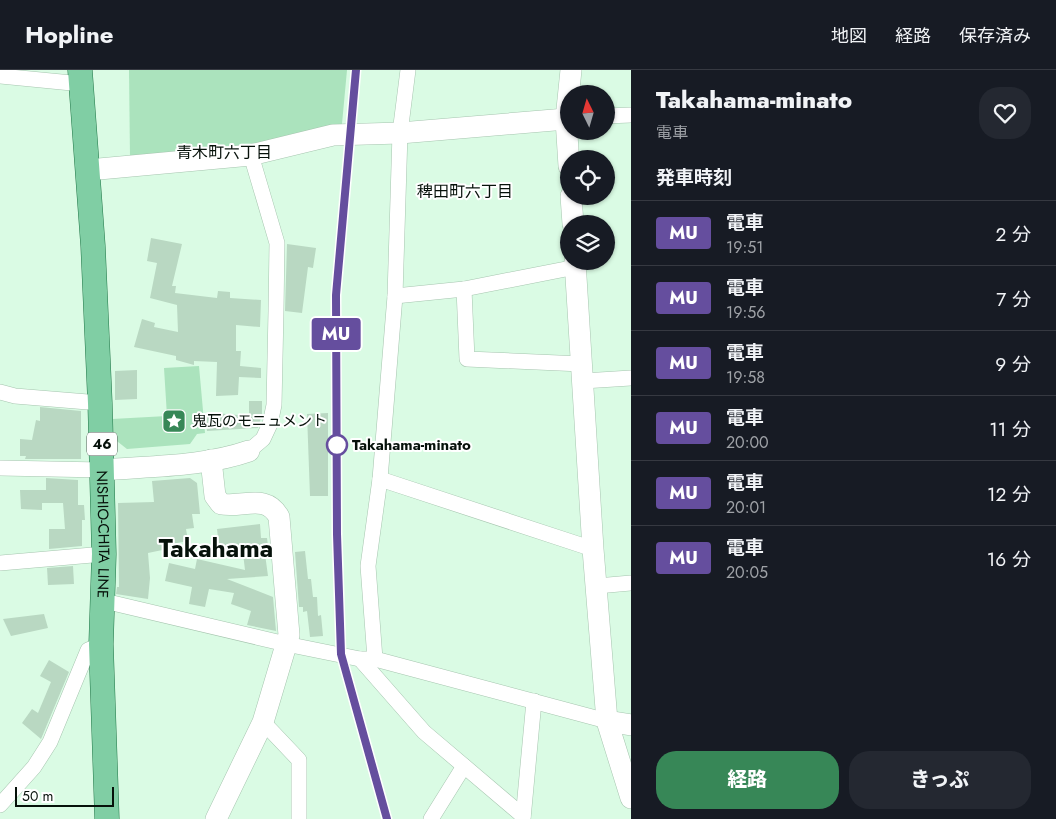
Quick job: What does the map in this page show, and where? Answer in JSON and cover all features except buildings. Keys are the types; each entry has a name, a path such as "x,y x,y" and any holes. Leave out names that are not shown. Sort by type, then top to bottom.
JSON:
{"main road":[{"name":"NISHIO-CHITA LINE","path":"81,77 88,170 100,403 104,554 104,601 101,644 107,819"}],"street":[{"path":"408,70 400,133 395,296 380,479 368,566 368,659 424,732 523,818"},
{"path":"570,85 571,70"},
{"path":"0,76 81,77"},
{"path":"615,116 631,115"},
{"path":"88,170 251,155 333,135 400,133 560,120"},
{"path":"0,468 102,470 231,458 249,451 263,439 270,424 274,405 277,243 251,155"},
{"path":"395,296 464,289 560,267"},
{"path":"575,270 593,549 598,586 607,721 631,798"},
{"path":"464,289 468,359 631,378"},
{"path":"0,392 15,396 100,403"},
{"path":"211,460 215,496 221,504 232,506 263,502 274,507 279,517 288,635 263,722 216,819"},
{"path":"380,479 593,549"},
{"path":"0,563 104,554"},
{"path":"598,586 631,583"},
{"path":"104,601 286,644 368,659 607,721 631,725"},
{"path":"0,805 34,767 50,742 88,650 101,644"},
{"path":"523,818 534,701"},
{"path":"263,722 299,760 299,819"},
{"path":"430,819 464,766"}],"green space":[{"path":"129,70 347,70 342,124 255,147 130,158"},
{"path":"199,366 205,433 197,434 190,444 127,449 113,438 112,419 167,416 164,368"}],"railway":[{"path":"356,70 336,295 337,534 341,654 387,819"}],"train":[{"name":"MU","path":"356,70 336,295 337,534 341,654 387,819"}],"place":[{"name":"鬼瓦のモニュメント","path":"174,421"},
{"name":"Takahama-minato","path":"337,445"}],"district":[{"name":"青木町六丁目","path":"224,152"},
{"name":"稗田町六丁目","path":"465,191"},
{"name":"Takahama","path":"216,548"}]}
